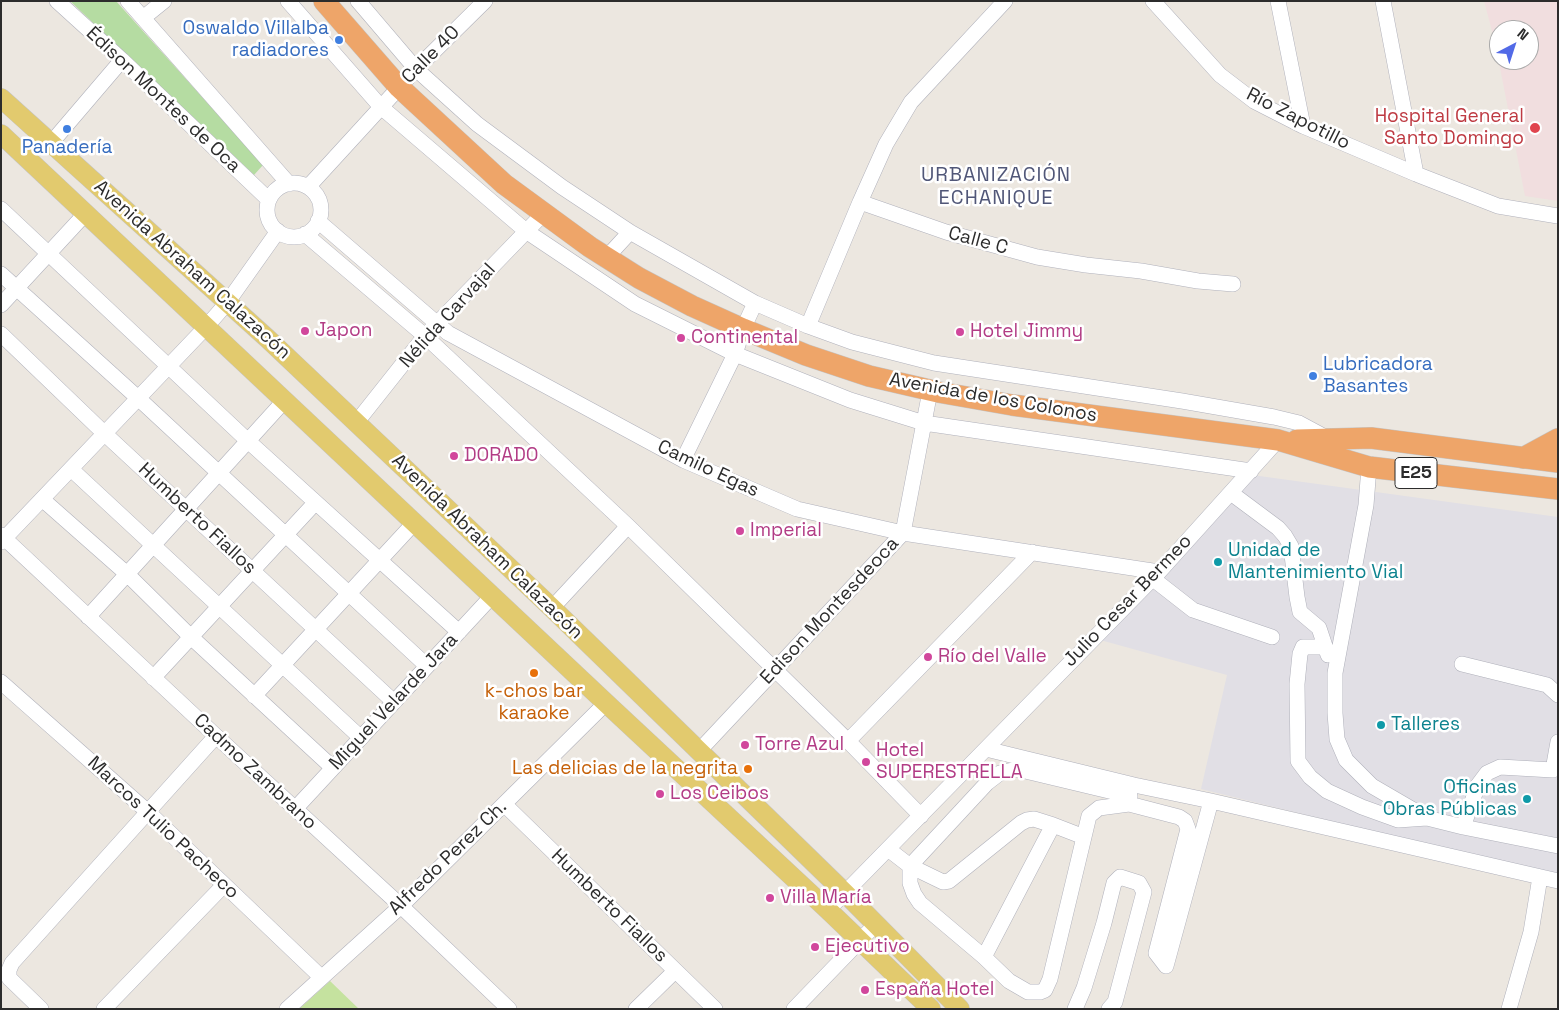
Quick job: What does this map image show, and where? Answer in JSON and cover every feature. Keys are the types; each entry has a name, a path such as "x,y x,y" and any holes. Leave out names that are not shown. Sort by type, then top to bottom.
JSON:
{"highway":[{"name":"Avenida de los Colonos","path":"324,1 399,87 504,184 639,278 692,306 806,355 869,376 930,391 1012,405 1278,440 1371,438 1558,462"},
{"path":"1523,458 1558,439"},
{"name":"Avenida de los Colonos","path":"1278,440 1369,467 1558,489"}],"main road":[{"name":"Avenida Abraham Calazacón","path":"1,98 52,142 227,302 552,608 845,893 960,1009"},
{"name":"Avenida Abraham Calazacón","path":"1,134 932,1009"}],"street":[{"name":"Édison Montes de Oca","path":"57,1 269,200"},
{"path":"128,1 289,184"},
{"path":"143,18 164,1"},
{"path":"288,1 381,107 526,231 635,304 735,354 850,400 924,423 1251,470"},
{"path":"358,1 416,69 477,124 562,187 630,232 755,303 808,326 852,342 934,363 1274,417 1299,423 1328,439"},
{"name":"Calle 40","path":"308,187 416,69 485,1"},
{"path":"808,326 886,144 911,102 1005,1"},
{"name":"Río Zapotillo","path":"1153,1 1220,75 1254,101 1303,126 1416,174 1498,206 1558,216"},
{"path":"1278,1 1303,126"},
{"path":"1384,1 1416,174"},
{"path":"52,142 122,60"},
{"path":"289,184 299,184 308,187 314,192 320,206 318,220 313,228 305,234 291,236 278,231 268,217 267,208 269,200 277,189 289,184"},
{"name":"Calle C","path":"860,202 946,232 1037,257 1198,281 1233,284"},
{"path":"1,209 315,503 459,632"},
{"path":"1,305 86,213"},
{"name":"Nélida Carvajal","path":"356,422 425,336 544,213"},
{"name":"Camilo Egas","path":"318,220 448,333 683,460 797,509 903,533 1032,552 1155,575"},
{"path":"2,539 206,327 227,302 278,231"},
{"path":"607,257 630,232"},
{"path":"305,234 425,336 628,526 776,669 921,816"},
{"path":"1,274 138,398 427,666"},
{"path":"683,460 735,354 743,329 755,303"},
{"name":"Humberto Fiallos","path":"1,334 105,434 394,702"},
{"name":"Edison Montesdeoca","path":"699,751 903,533 930,391"},
{"path":"88,617 285,400"},
{"name":"Julio Cesar Bermeo","path":"828,910 1155,575 1278,440"},
{"path":"1369,467 1366,505 1335,673 1337,739 1346,760 1372,786 1427,818 1558,846"},
{"path":"71,469 361,738"},
{"path":"1231,493 1278,528 1291,546 1300,612 1319,628 1335,673"},
{"path":"42,499 127,574 191,637 333,768"},
{"path":"153,678 315,503"},
{"path":"254,696 415,522"},
{"path":"552,608 628,526"},
{"name":"Cadmo Zambrano","path":"2,539 401,906 509,1009"},
{"path":"848,741 1032,552"},
{"path":"1155,575 1193,610 1272,637"},
{"name":"Miguel Velarde Jara","path":"295,809 493,595"},
{"path":"1325,647 1303,647 1300,654 1297,684 1298,761 1310,777 1327,791 1362,807 1398,820 1427,818"},
{"path":"1462,664 1546,685 1558,695"},
{"name":"Marcos Tulio Pacheco","path":"1,682 148,812 321,977"},
{"name":"Alfredo Perez Ch.","path":"287,1009 401,906 606,703"},
{"path":"41,1009 9,978 8,970 12,963 216,736"},
{"path":"1463,827 1478,785 1487,773 1500,767 1553,770 1558,742"},
{"path":"986,749 1131,795 1185,821 1188,829 1156,953 1166,966 1211,801"},
{"path":"1131,795 1099,808 1089,816 1050,979 1045,990 1028,992 1009,982 984,957 920,903 914,894 910,883 910,866 987,783 1000,772 1017,768 1131,795 1211,801 1558,881"},
{"name":"Humberto Fiallos","path":"504,804 715,1009"},
{"path":"888,849 910,866 943,882 949,881 1021,822 1034,819 1084,837"},
{"path":"984,957 1053,825"},
{"path":"1509,1009 1531,932 1540,876"},
{"path":"1075,1009 1084,988 1114,883 1120,877 1139,883 1144,892 1115,1002 1109,1009"},
{"path":"104,1009 224,885"},
{"path":"794,1009 876,924"},
{"path":"636,1009 675,970"}],"shaded area":[{"name":"Hospital General Santo Domingo","path":"1484,1 1558,1 1558,201 1525,196 1500,70 1539,70 1539,20 1489,20"},
{"path":"1252,475 1558,517 1558,877 1201,789 1227,675 1093,638"}],"green space":[{"path":"70,1 116,1 263,165 254,175"},
{"path":"330,981 359,1009 299,1009"}],"place":[{"name":"Oswaldo Villalba radiadores","path":"339,40"},
{"name":"Hospital General Santo Domingo","path":"1535,128"},
{"name":"Panadería","path":"67,129"},
{"name":"Japon","path":"305,331"},
{"name":"Hotel Jimmy","path":"960,332"},
{"name":"Continental","path":"681,338"},
{"name":"Lubricadora Basantes","path":"1313,376"},
{"name":"DORADO","path":"454,456"},
{"name":"Imperial","path":"740,531"},
{"name":"Unidad de Mantenimiento Vial","path":"1218,562"},
{"name":"Río del Valle","path":"928,657"},
{"name":"k-chos bar karaoke","path":"534,673"},
{"name":"Talleres","path":"1381,725"},
{"name":"Torre Azul","path":"745,745"},
{"name":"Hotel SUPERESTRELLA","path":"866,762"},
{"name":"Las delicias de la negrita","path":"748,769"},
{"name":"Los Ceibos","path":"660,794"},
{"name":"Oficinas Obras Públicas","path":"1527,799"},
{"name":"Villa María","path":"770,898"},
{"name":"Ejecutivo","path":"815,947"},
{"name":"España Hotel","path":"865,990"}],"district":[{"name":"URBANIZACIÓN ECHANIQUE","path":"996,188"}]}
